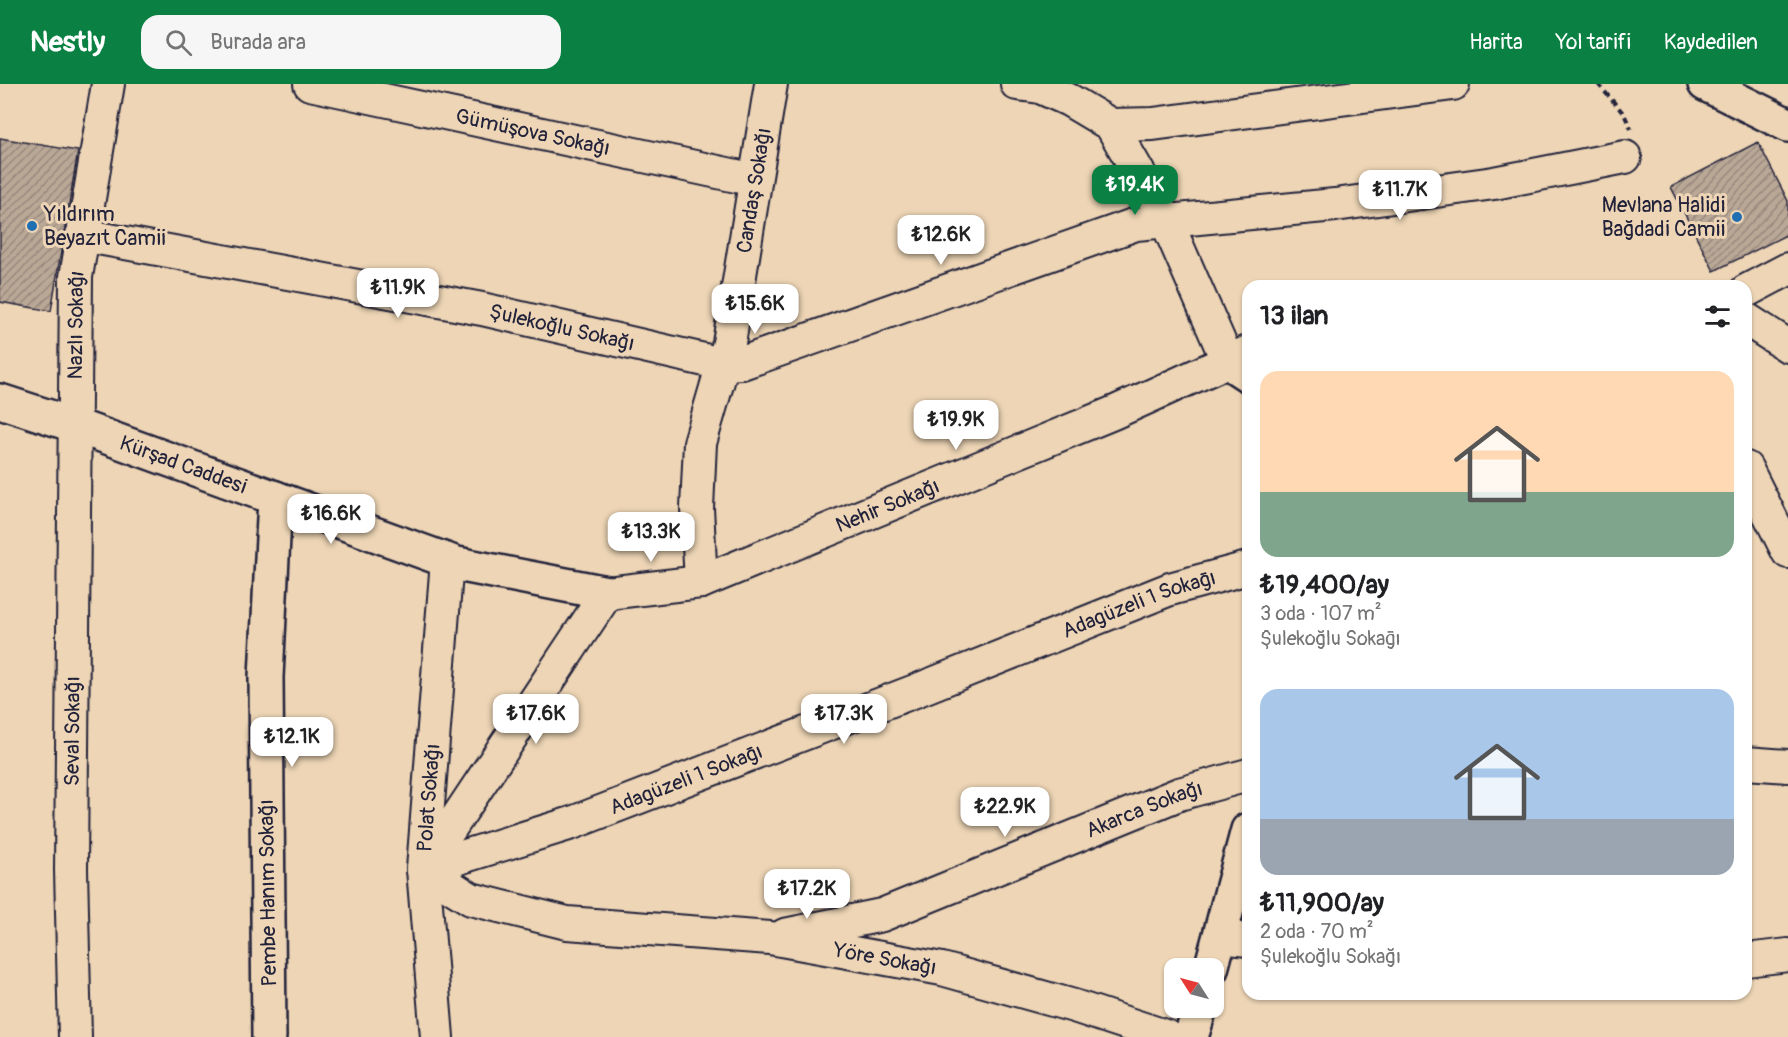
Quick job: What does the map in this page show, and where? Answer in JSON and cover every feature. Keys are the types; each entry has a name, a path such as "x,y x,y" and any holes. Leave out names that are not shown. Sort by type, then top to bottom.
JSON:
{"street":[{"name":"Nazlı Sokağı","path":"74,424 76,277 108,84"},
{"name":"Gümüşova Sokağı","path":"310,84 755,180"},
{"name":"Candaş Sokağı","path":"701,582 697,508 700,443 729,343 771,84"},
{"path":"1017,84 1040,87 1069,100 1111,125 1166,220 1241,363"},
{"path":"1111,125 1153,124 1453,84"},
{"path":"1705,84 1788,125"},
{"path":"1732,84 1788,109"},
{"path":"722,364 742,363 1136,224 1335,205 1448,189 1625,157"},
{"name":"Şulekoğlu Sokağı","path":"82,235 482,309 722,364"},
{"path":"1752,288 1788,269"},
{"path":"1752,323 1788,346"},
{"name":"Nehir Sokağı","path":"608,593 701,582 1241,363"},
{"name":"Kürşad Caddesi","path":"0,401 74,424 447,560 608,593"},
{"name":"Seval Sokağı","path":"74,424 71,870 75,1037"},
{"path":"1752,480 1788,552"},
{"name":"Pembe Hanım Sokağı","path":"269,1037 266,677 275,498"},
{"name":"Polat Sokağı","path":"436,1037 423,869 447,560"},
{"name":"Adagüzeli 1 Sokaḡı","path":"423,869 572,823 915,692 1170,589 1242,570"},
{"path":"423,869 608,593"},
{"path":"1752,763 1788,766"},
{"name":"Akarca Sokağı","path":"770,938 882,915 1179,794 1242,777"},
{"name":"Yöre Sokağı","path":"423,869 471,899 567,923 770,938 942,969 1074,1006 1168,1037"},
{"path":"1219,958 1234,938 1242,876"},
{"path":"1752,959 1788,955"},
{"path":"1191,1037 1197,1018"}],"path":[{"path":"1598,84 1623,114 1634,133 1625,157"}],"building":[{"name":"Yıldırım Beyazıt Camii","path":"0,138 78,151 51,311 0,302"},
{"name":"Mevlana Halidi Bağdadi Camii","path":"1758,142 1788,201 1788,234 1714,271 1671,187"}],"place":[{"name":"Mevlana Halidi Bağdadi Camii","path":"1737,217"},
{"name":"Yıldırım Beyazıt Camii","path":"32,226"}]}
